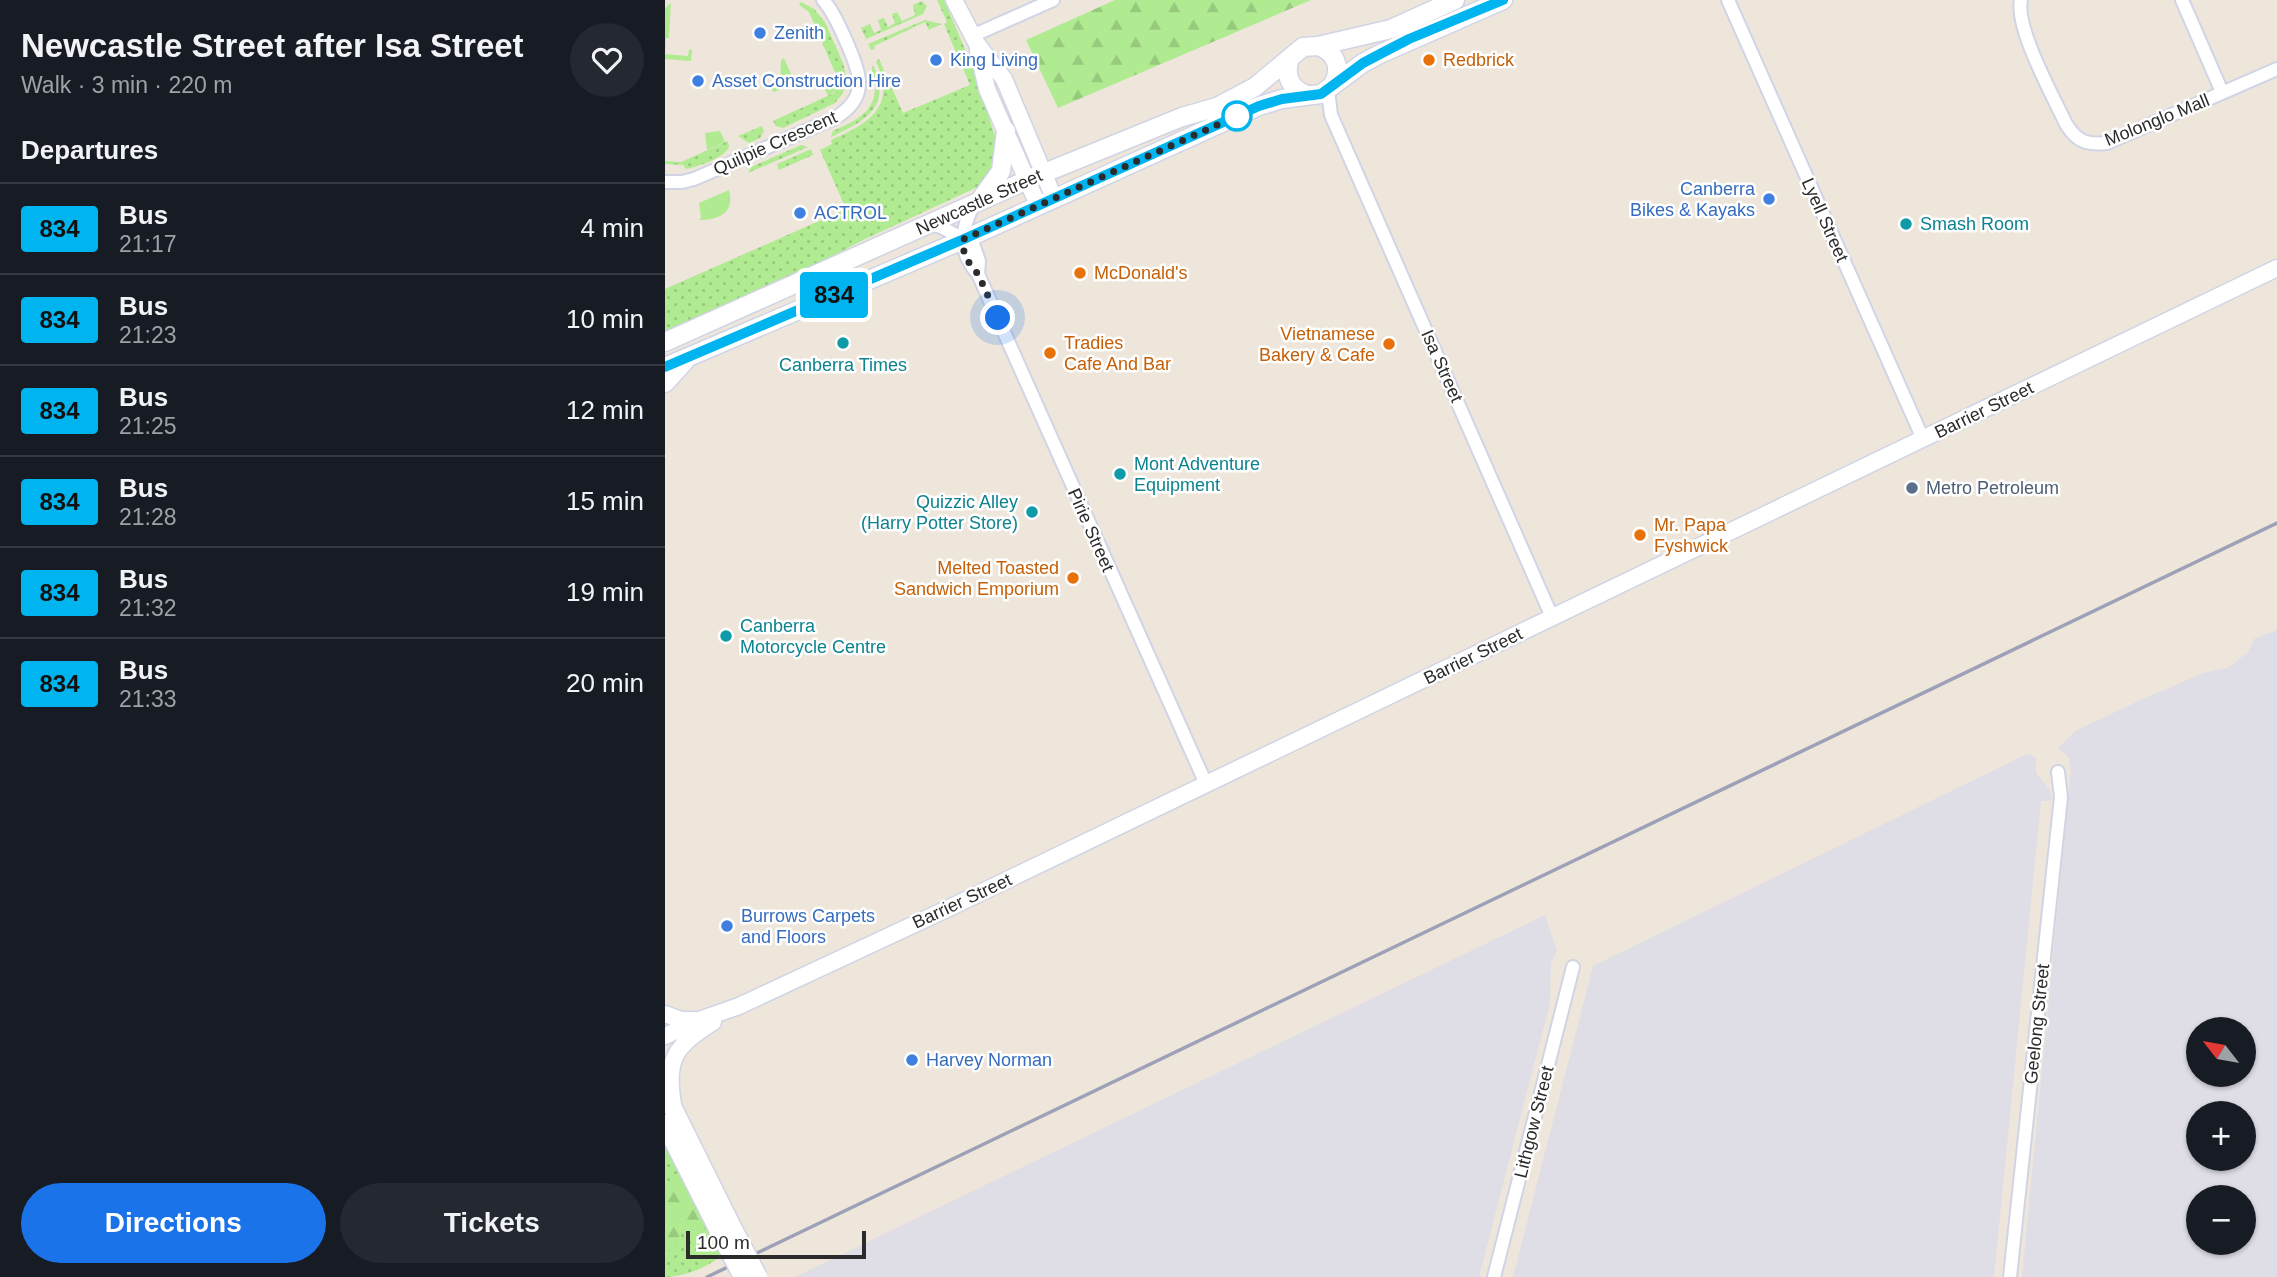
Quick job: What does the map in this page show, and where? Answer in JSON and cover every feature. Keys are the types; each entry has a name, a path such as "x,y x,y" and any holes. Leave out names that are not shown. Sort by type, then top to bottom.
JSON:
{"main road":[{"name":"Newcastle Street","path":"665,342 1027,180 1182,117 1217,107 1255,87 1303,47 1391,29 1455,0"},
{"name":"Newcastle Street","path":"665,367 964,239 1259,106 1321,94 1363,63 1409,39 1503,0"},
{"path":"1318,46 1329,51 1336,62 1337,75 1331,87"},
{"path":"1290,59 1287,71 1289,81 1298,91 1309,96"},
{"path":"977,203 1001,171 1006,131"},
{"path":"665,383 690,355"},
{"path":"665,1092 671,1122 726,1230 743,1277"},
{"path":"726,1230 758,1277"}],"street":[{"name":"Quilpie Crescent","path":"665,182 682,182 699,177 835,118 852,104 859,90 858,71 836,18 823,0"},
{"path":"954,0 975,40 1004,79 1045,173 1046,201"},
{"path":"975,40 1053,0"},
{"name":"Lyell Street","path":"1728,0 1923,439"},
{"name":"Molonglo Mall","path":"2021,0 2024,31 2073,135 2085,144 2107,143 2277,69"},
{"name":"Molonglo Mall","path":"2182,0 2222,92"},
{"path":"975,40 987,89 1027,180 1046,201"},
{"name":"Isa Street","path":"1331,87 1331,115 1552,617"},
{"name":"Isa Street","path":"1309,96 1331,115"},
{"path":"929,224 964,239 968,216 977,203"},
{"name":"Pirie Street","path":"964,239 973,244 979,261 978,274 1206,784"},
{"name":"Barrier Street","path":"665,1036 739,1006 1206,784 2277,268"},
{"name":"Geelong Street","path":"2010,1277 2061,797 2058,772"},
{"name":"Lithgow Street","path":"1494,1277 1573,967"},
{"path":"671,1122 668,1069 673,1054 683,1042 739,1006"},
{"path":"665,1014 681,1020 702,1019"}],"shaded area":[{"path":"2277,630 2277,1277 2022,1277 2071,770 2069,758 2058,748 2075,731 2202,673 2228,668 2248,652 2254,639"},
{"path":"2027,754 2036,758 2036,773 2049,789 2052,798 2051,801 2041,801 1994,1277 1513,1277 1593,966"},
{"path":"1545,915 1557,951 1551,963 1550,1003 1479,1277 795,1277"}],"green space":[{"path":"937,0 944,0 973,68 996,139 998,161 982,185 861,241 807,270 665,334 665,289 846,209 820,150 875,112 883,91 876,62 879,59 903,113 970,85 944,24 947,22"},
{"path":"1115,0 1311,0 1058,108 1026,40"},
{"path":"922,1 927,6 923,14 866,39 861,28 870,24 874,33 881,30 878,20 884,18 888,27 895,23 892,14 897,12 902,21 915,15 913,5"},
{"path":"801,2 814,9 825,22 847,79 843,93 835,103 783,128 776,126 773,121 834,93 840,84 809,12 799,5"},
{"path":"671,3 669,38 666,38 665,54 665,8"},
{"path":"925,20 942,24 929,30 925,22 874,46 875,49 871,50 868,44"},
{"path":"689,49 692,50 691,61 665,59 665,54 688,56"},
{"path":"784,58 795,83 774,92 770,88 780,87 781,60"},
{"path":"873,65 880,92 872,111 864,119 831,137 833,131 861,116 871,104 875,88"},
{"path":"837,74 839,88 828,96 821,81"},
{"path":"762,126 764,131 760,138 749,143 738,136"},
{"path":"720,131 725,142 707,150 705,133"},
{"path":"728,141 729,147 726,151 704,164 686,169 683,165 665,164 665,161 681,162"},
{"path":"801,145 808,147 748,173 751,167"},
{"path":"811,149 813,155 779,170 777,164"},
{"path":"729,190 730,204 724,214 713,219 699,220 699,203"},
{"path":"665,1140 721,1255 696,1270 665,1277"},
{"path":"665,1183 678,1183 686,1187 704,1227 707,1242 705,1247 697,1246 682,1232 675,1246 665,1253"}],"railway":[{"path":"707,1277 2277,523"}],"bus line":[{"name":"834","path":"665,367 964,239 1259,106 1282,99 1321,94 1363,63 1409,39 1503,0"}],"place":[{"name":"Zenith","path":"760,33"},
{"name":"King Living","path":"936,60"},
{"name":"Redbrick","path":"1429,60"},
{"name":"Asset Construction Hire","path":"698,81"},
{"name":"Canberra Bikes & Kayaks","path":"1769,199"},
{"name":"ACTROL","path":"800,213"},
{"name":"Smash Room","path":"1906,224"},
{"name":"McDonald's","path":"1080,273"},
{"name":"Canberra Times","path":"843,343"},
{"name":"Vietnamese Bakery & Cafe","path":"1389,344"},
{"name":"Tradies Cafe And Bar","path":"1050,353"},
{"name":"Mont Adventure Equipment","path":"1120,474"},
{"name":"Metro Petroleum","path":"1912,488"},
{"name":"Quizzic Alley (Harry Potter Store)","path":"1032,512"},
{"name":"Mr. Papa Fyshwick","path":"1640,535"},
{"name":"Melted Toasted Sandwich Emporium","path":"1073,578"},
{"name":"Canberra Motorcycle Centre","path":"726,636"},
{"name":"Burrows Carpets and Floors","path":"727,926"},
{"name":"Harvey Norman","path":"912,1060"}],"route":[{"path":"998,318 963,249 964,239 1237,116"}]}
